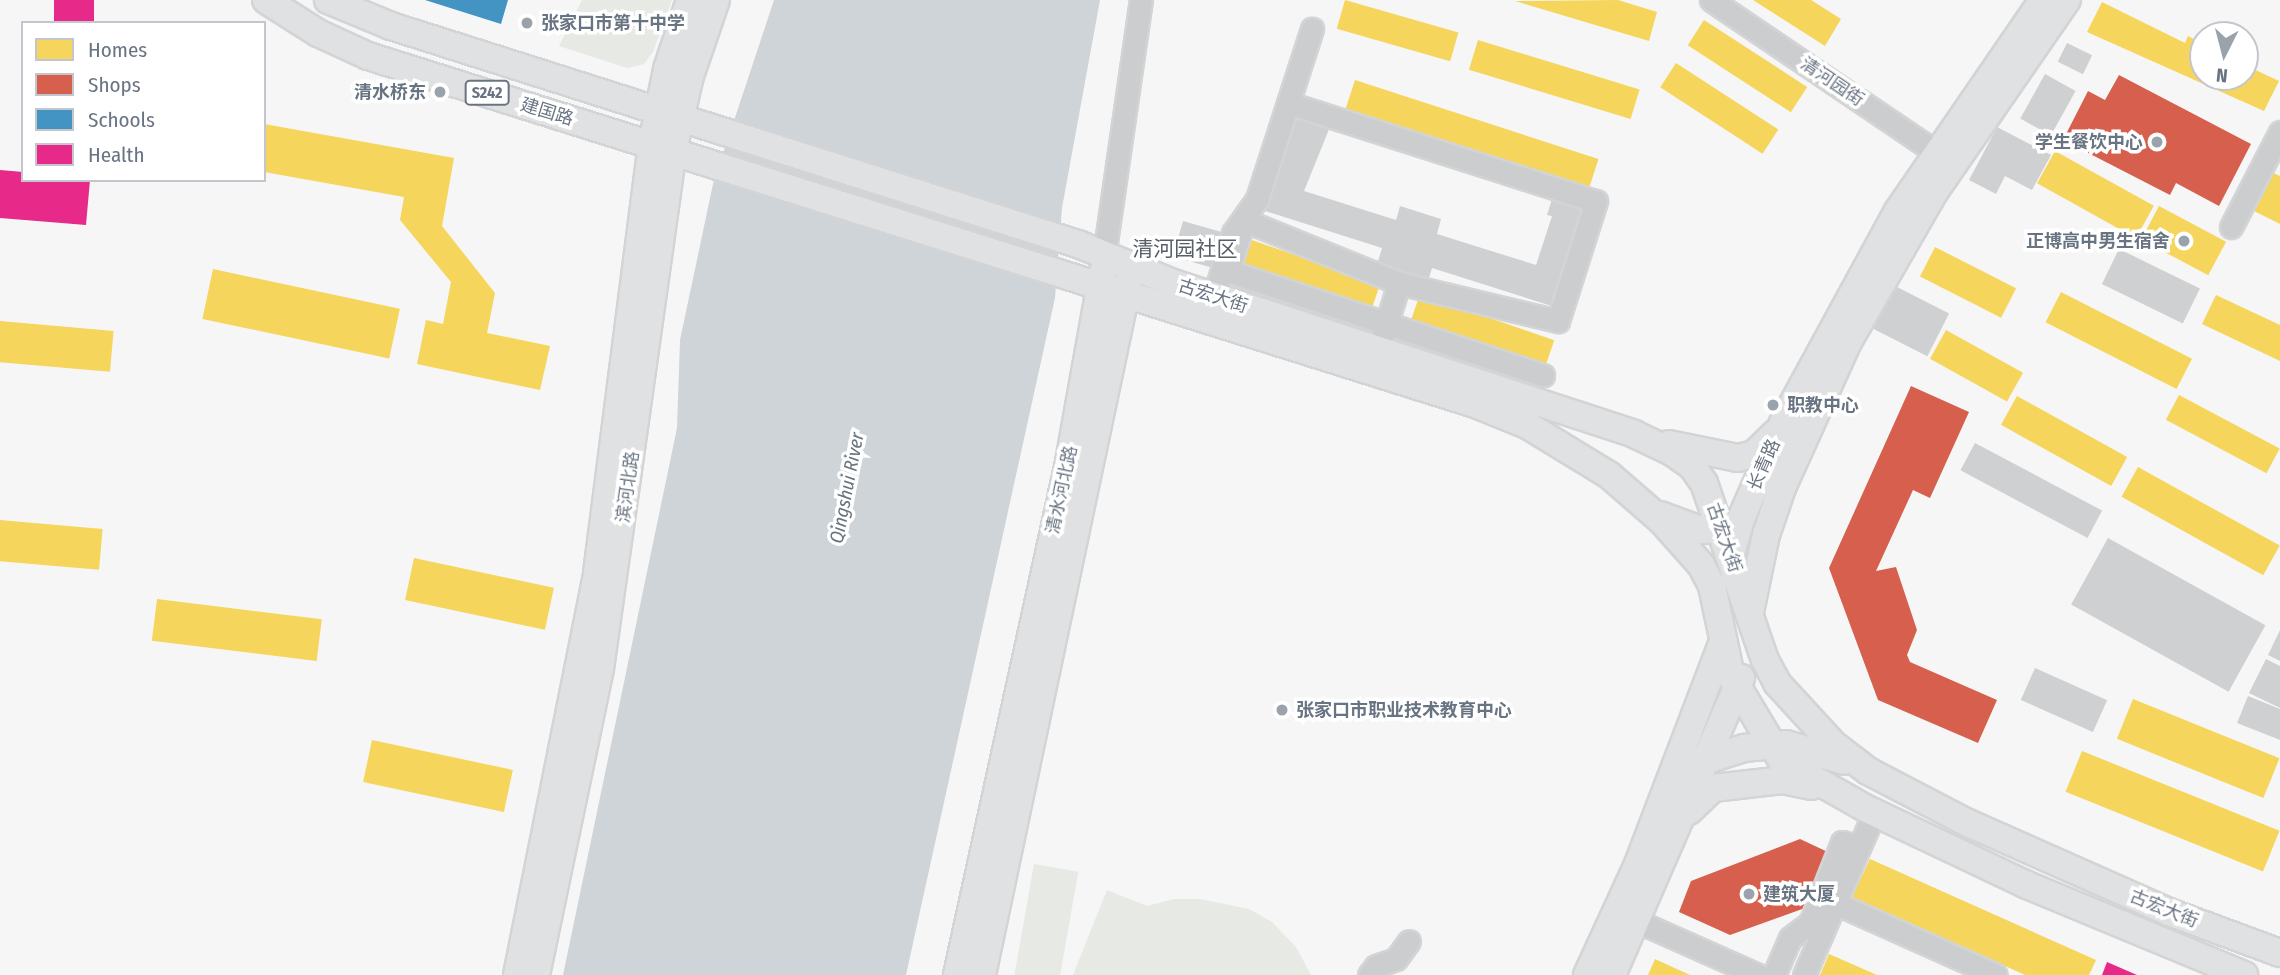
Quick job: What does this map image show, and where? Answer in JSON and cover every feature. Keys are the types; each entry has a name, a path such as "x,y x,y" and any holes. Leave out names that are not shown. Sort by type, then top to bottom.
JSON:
{"main road":[{"name":"建国路","path":"266,0 318,33 368,57 717,164 1070,278"},
{"name":"建国路","path":"328,0 391,26 670,112 1078,244"},
{"name":"滨河北路","path":"517,975 597,573 662,147 690,0"},
{"name":"滨河北路","path":"670,112 716,0"},
{"name":"长青路","path":"1612,975 1627,916 1663,800 1723,641 1730,556 1729,528 1785,418 2043,0"},
{"name":"长青路","path":"1587,975 1627,916 1680,824 1706,761 1736,688 1774,511 1848,342 1944,158 2067,0"},
{"name":"滨河北路","path":"536,975 603,656 662,147"},
{"name":"古宏大街","path":"1078,244 1132,267 1214,296 1634,434 1692,466 1729,528"},
{"name":"清水河北路","path":"982,975 1114,292 1104,256"},
{"name":"清水河北路","path":"957,975 1114,292 1132,267"},
{"name":"古宏大街","path":"1070,278 1484,407 1571,450 1643,505 1701,565 1712,586 1736,688 1782,761 1874,813 2027,885 2237,974"},
{"path":"1634,434 1738,458 1769,443 1785,418"},
{"path":"1643,505 1684,526 1729,528 1763,522 1774,511"},
{"name":"古宏大街","path":"1730,556 1777,684 1833,744 1868,771 2077,872 2280,953"},
{"path":"1663,800 1677,779 1706,761 1771,746 1814,749 1868,771"},
{"path":"1680,824 1713,788 1783,779 1832,790"}],"street":[{"name":"清水河北路","path":"1104,256 1141,0"},
{"name":"清河园街","path":"1711,0 1944,158"},
{"path":"1214,296 1233,233 1257,199 1312,29"},
{"path":"1244,220 1399,283 1558,321 1596,201 1288,103"},
{"path":"2231,227 2280,132"},
{"path":"1244,220 1228,271 1543,375"},
{"path":"1378,350 1399,283"},
{"path":"1804,975 1874,813"},
{"path":"1774,975 1790,938 1811,923 1843,842 1859,848"},
{"path":"1835,903 1996,975"},
{"path":"1627,916 1758,975"},
{"path":"1370,975 1376,966 1396,960 1409,941"}],"shaded area":[{"path":"582,0 672,0 653,52 644,64 627,68 559,46"},
{"path":"1034,864 1078,872 1060,975 1014,975"},
{"path":"1107,890 1147,906 1174,899 1200,899 1249,909 1272,922 1296,947 1311,975 1073,975"}],"water":[{"name":"Qingshui River","path":"774,0 1100,0 1062,208 1055,298 906,975 563,975 677,428 680,340 713,184"}],"building: Homes":[{"path":"1345,0 1458,33 1450,61 1337,29"},
{"path":"1618,0 1657,12 1649,41 1515,1"},
{"path":"1753,0 1811,0 1841,19 1825,46"},
{"path":"2102,2 2185,43 2188,36 2189,78 2087,32"},
{"path":"1704,20 1807,87 1791,112 1688,45"},
{"path":"1478,40 1640,89 1631,119 1469,70"},
{"path":"1676,63 1778,129 1763,154 1660,87"},
{"path":"2259,72 2279,81 2264,111 2219,91 2259,91"},
{"path":"1355,80 1598,159 1589,188 1346,109"},
{"path":"266,124 454,158 442,226 495,293 487,333 550,346 540,390 417,364 426,320 443,324 451,282 400,220 404,197 266,172"},
{"path":"2055,151 2154,206 2136,238 2037,183"},
{"path":"2267,170 2280,176 2280,224 2248,208"},
{"name":"正博高中男生宿舍","path":"2159,206 2226,242 2208,275 2141,240"},
{"path":"1243,237 1380,284 1369,315 1232,268"},
{"path":"1935,247 2016,288 2001,318 1920,276"},
{"path":"213,269 400,309 389,359 202,319"},
{"path":"2061,292 2192,359 2177,389 2046,322"},
{"path":"1420,294 1554,340 1544,371 1409,325"},
{"path":"2216,295 2280,325 2280,361 2202,324"},
{"path":"0,321 114,331 110,372 0,362"},
{"path":"1946,330 2023,373 2007,402 1930,359"},
{"path":"2179,395 2280,449 2267,473 2166,420"},
{"path":"2017,396 2127,457 2111,486 2001,425"},
{"path":"2138,467 2280,546 2263,575 2122,497"},
{"path":"0,520 103,529 99,570 0,561"},
{"path":"414,558 554,588 545,630 405,600"},
{"path":"157,599 322,619 317,661 152,641"},
{"path":"2133,699 2279,758 2263,798 2117,739"},
{"path":"372,740 513,770 504,812 363,782"},
{"path":"2082,751 2279,831 2263,872 2066,792"},
{"path":"1870,859 2096,960 2089,975 2025,975 1852,897"},
{"path":"1829,954 1877,975 1820,975"},
{"path":"1655,959 1690,975 1648,975"}],"building: Shops":[{"name":"学生餐饮中心","path":"2119,75 2251,144 2219,206 2176,183 2170,195 2063,140 2088,91 2105,100"},
{"path":"1911,386 1969,412 1930,498 1913,490 1876,571 1896,567 1917,630 1907,655 1910,662 1997,700 1978,743 1878,700 1829,568"},
{"name":"建筑大厦","path":"1800,839 1830,853 1805,908 1730,935 1679,912 1691,881"}],"building: Schools":[{"path":"425,0 508,0 501,24"}],"building: Health":[{"path":"54,0 94,0 94,21 54,21"},
{"path":"0,170 21,172 21,182 90,182 86,225 0,218"},
{"path":"2107,962 2137,975 2102,975"}],"building: Other":[{"path":"2067,43 2092,55 2083,74 2058,62"},
{"path":"2045,74 2076,91 2051,136 2020,119"},
{"path":"1296,116 1330,127 1304,191 1396,220 1400,206 1441,219 1437,234 1536,265 1552,216 1547,215 1552,199 1589,210 1558,308 1432,268 1427,284 1376,268 1382,248 1265,211"},
{"path":"1997,127 2051,155 2032,190 2005,176 1996,194 1969,180"},
{"path":"1183,221 1222,232 1212,268 1173,257"},
{"path":"2119,249 2200,288 2183,324 2102,284"},
{"path":"1893,285 1949,314 1927,356 1871,328"},
{"path":"1975,443 2102,511 2088,538 1960,470"},
{"path":"2108,538 2265,625 2229,692 2071,604"},
{"path":"2280,630 2280,661 2268,655"},
{"path":"2266,659 2280,666 2280,708 2249,693"},
{"path":"2035,668 2107,700 2093,732 2021,700"},
{"path":"2248,696 2280,709 2280,740 2237,723"}],"place":[{"name":"张家口市第十中学","path":"527,23"},
{"name":"清水桥东","path":"440,92"},
{"name":"学生餐饮中心","path":"2157,142"},
{"name":"正博高中男生宿舍","path":"2184,241"},
{"name":"职教中心","path":"1773,405"},
{"name":"张家口市职业技术教育中心","path":"1282,710"},
{"name":"建筑大厦","path":"1749,894"}],"district":[{"name":"清河园社区","path":"1185,249"}]}
